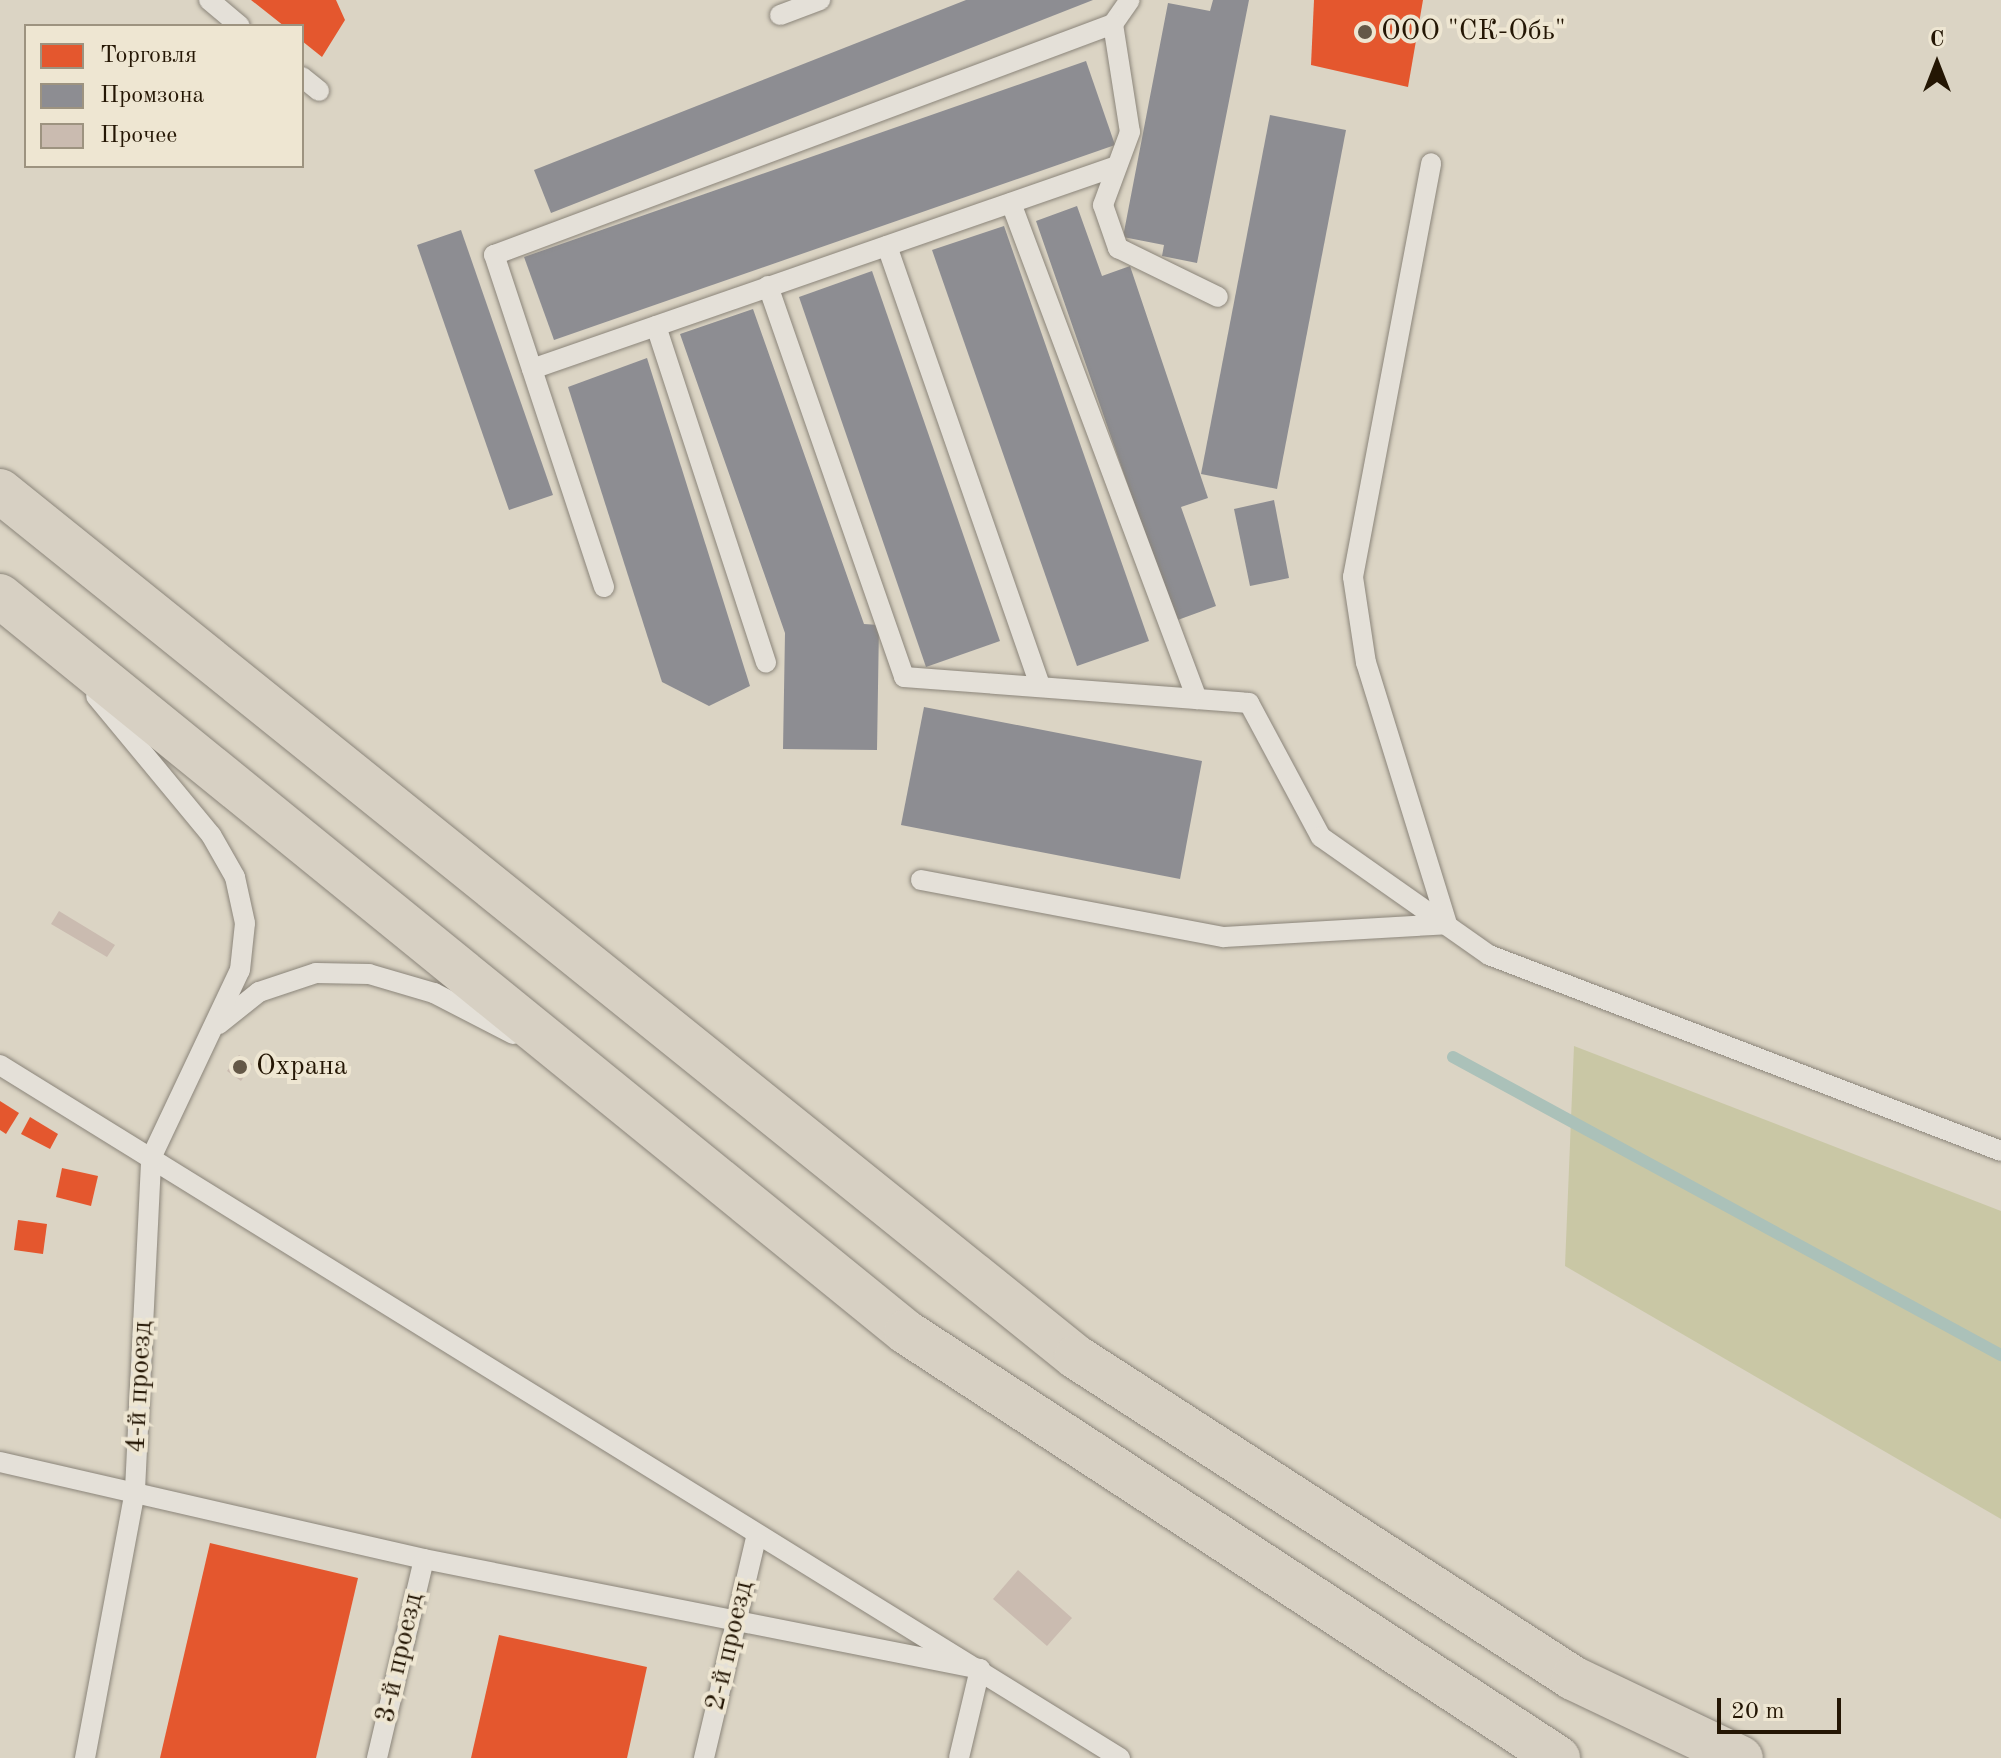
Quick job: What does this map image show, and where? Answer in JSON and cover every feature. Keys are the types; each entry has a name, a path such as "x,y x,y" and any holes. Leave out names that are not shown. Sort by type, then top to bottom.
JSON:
{"main road":[{"path":"0,491 1076,1357 1573,1678 1741,1758"},
{"path":"0,596 608,1083 906,1332 1558,1758"}],"lane":[{"path":"209,0 238,24"},
{"path":"780,15 820,0"},
{"path":"604,587 494,255 1113,24 1130,0"},
{"path":"1113,24 1130,132 1103,205 1118,248 1218,297"},
{"path":"304,79 319,91"},
{"path":"1431,163 1353,577 1366,663 1447,924"},
{"path":"532,369 1117,166"},
{"path":"1011,203 1197,699"},
{"path":"887,246 1041,687"},
{"path":"768,286 904,677 1249,703 1321,837 1489,955 2001,1151"},
{"path":"656,326 766,662"},
{"name":"4-й проезд","path":"42,631 211,835 235,877 245,923 240,970 151,1158 135,1490 85,1758"},
{"path":"921,880 1224,937 1447,924"},
{"path":"216,1026 259,992 316,973 369,974 434,993 608,1083"},
{"path":"0,1065 1120,1758"},
{"path":"0,1462 135,1490 424,1559 980,1669"},
{"name":"2-й проезд","path":"704,1758 757,1534"},
{"name":"3-й проезд","path":"377,1758 424,1559"},
{"path":"959,1758 980,1669"}],"shaded area":[{"path":"1574,1046 2001,1211 2001,1519 1565,1266"}],"building: Торговля":[{"path":"251,0 336,0 345,20 322,57 304,43 304,24 281,24"},
{"name":"ООО \"СК-Обь\"","path":"1314,0 1423,0 1408,87 1311,65"},
{"path":"0,1101 19,1113 6,1134 0,1130"},
{"path":"30,1117 58,1134 50,1149 21,1134"},
{"path":"62,1168 98,1176 91,1206 56,1197"},
{"path":"18,1220 47,1224 43,1254 14,1250"},
{"path":"210,1543 358,1578 316,1758 160,1758"},
{"path":"499,1635 647,1667 627,1758 471,1758"}],"building: Промзона":[{"path":"966,0 1093,0 551,213 534,170"},
{"path":"1213,0 1249,0 1197,263 1162,256 1164,245 1123,237 1168,3 1210,11"},
{"path":"1086,61 1115,145 554,340 524,257"},
{"path":"1270,115 1346,130 1277,489 1201,474"},
{"path":"1077,206 1102,276 1130,266 1208,498 1181,507 1216,606 1175,621 1036,221"},
{"path":"1004,226 1149,641 1077,666 932,250"},
{"path":"461,230 553,495 509,510 417,245"},
{"path":"872,271 1000,641 926,667 799,297"},
{"path":"753,309 864,624 879,625 877,750 783,749 785,633 680,334"},
{"path":"647,358 750,686 709,706 662,682 568,387"},
{"path":"1274,500 1289,578 1250,586 1234,509"},
{"path":"924,707 1202,761 1180,879 901,825"}],"building: Прочее":[{"path":"59,911 115,945 107,957 51,924"},
{"name":"Охрана","path":"239,1055 252,1064 241,1081 227,1071"},
{"path":"1018,1570 1072,1618 1047,1646 993,1599"}],"waterway":[{"path":"1453,1057 2001,1355"}],"place":[{"name":"ООО \"СК-Обь\"","path":"1365,32"},
{"name":"Охрана","path":"240,1067"}]}
